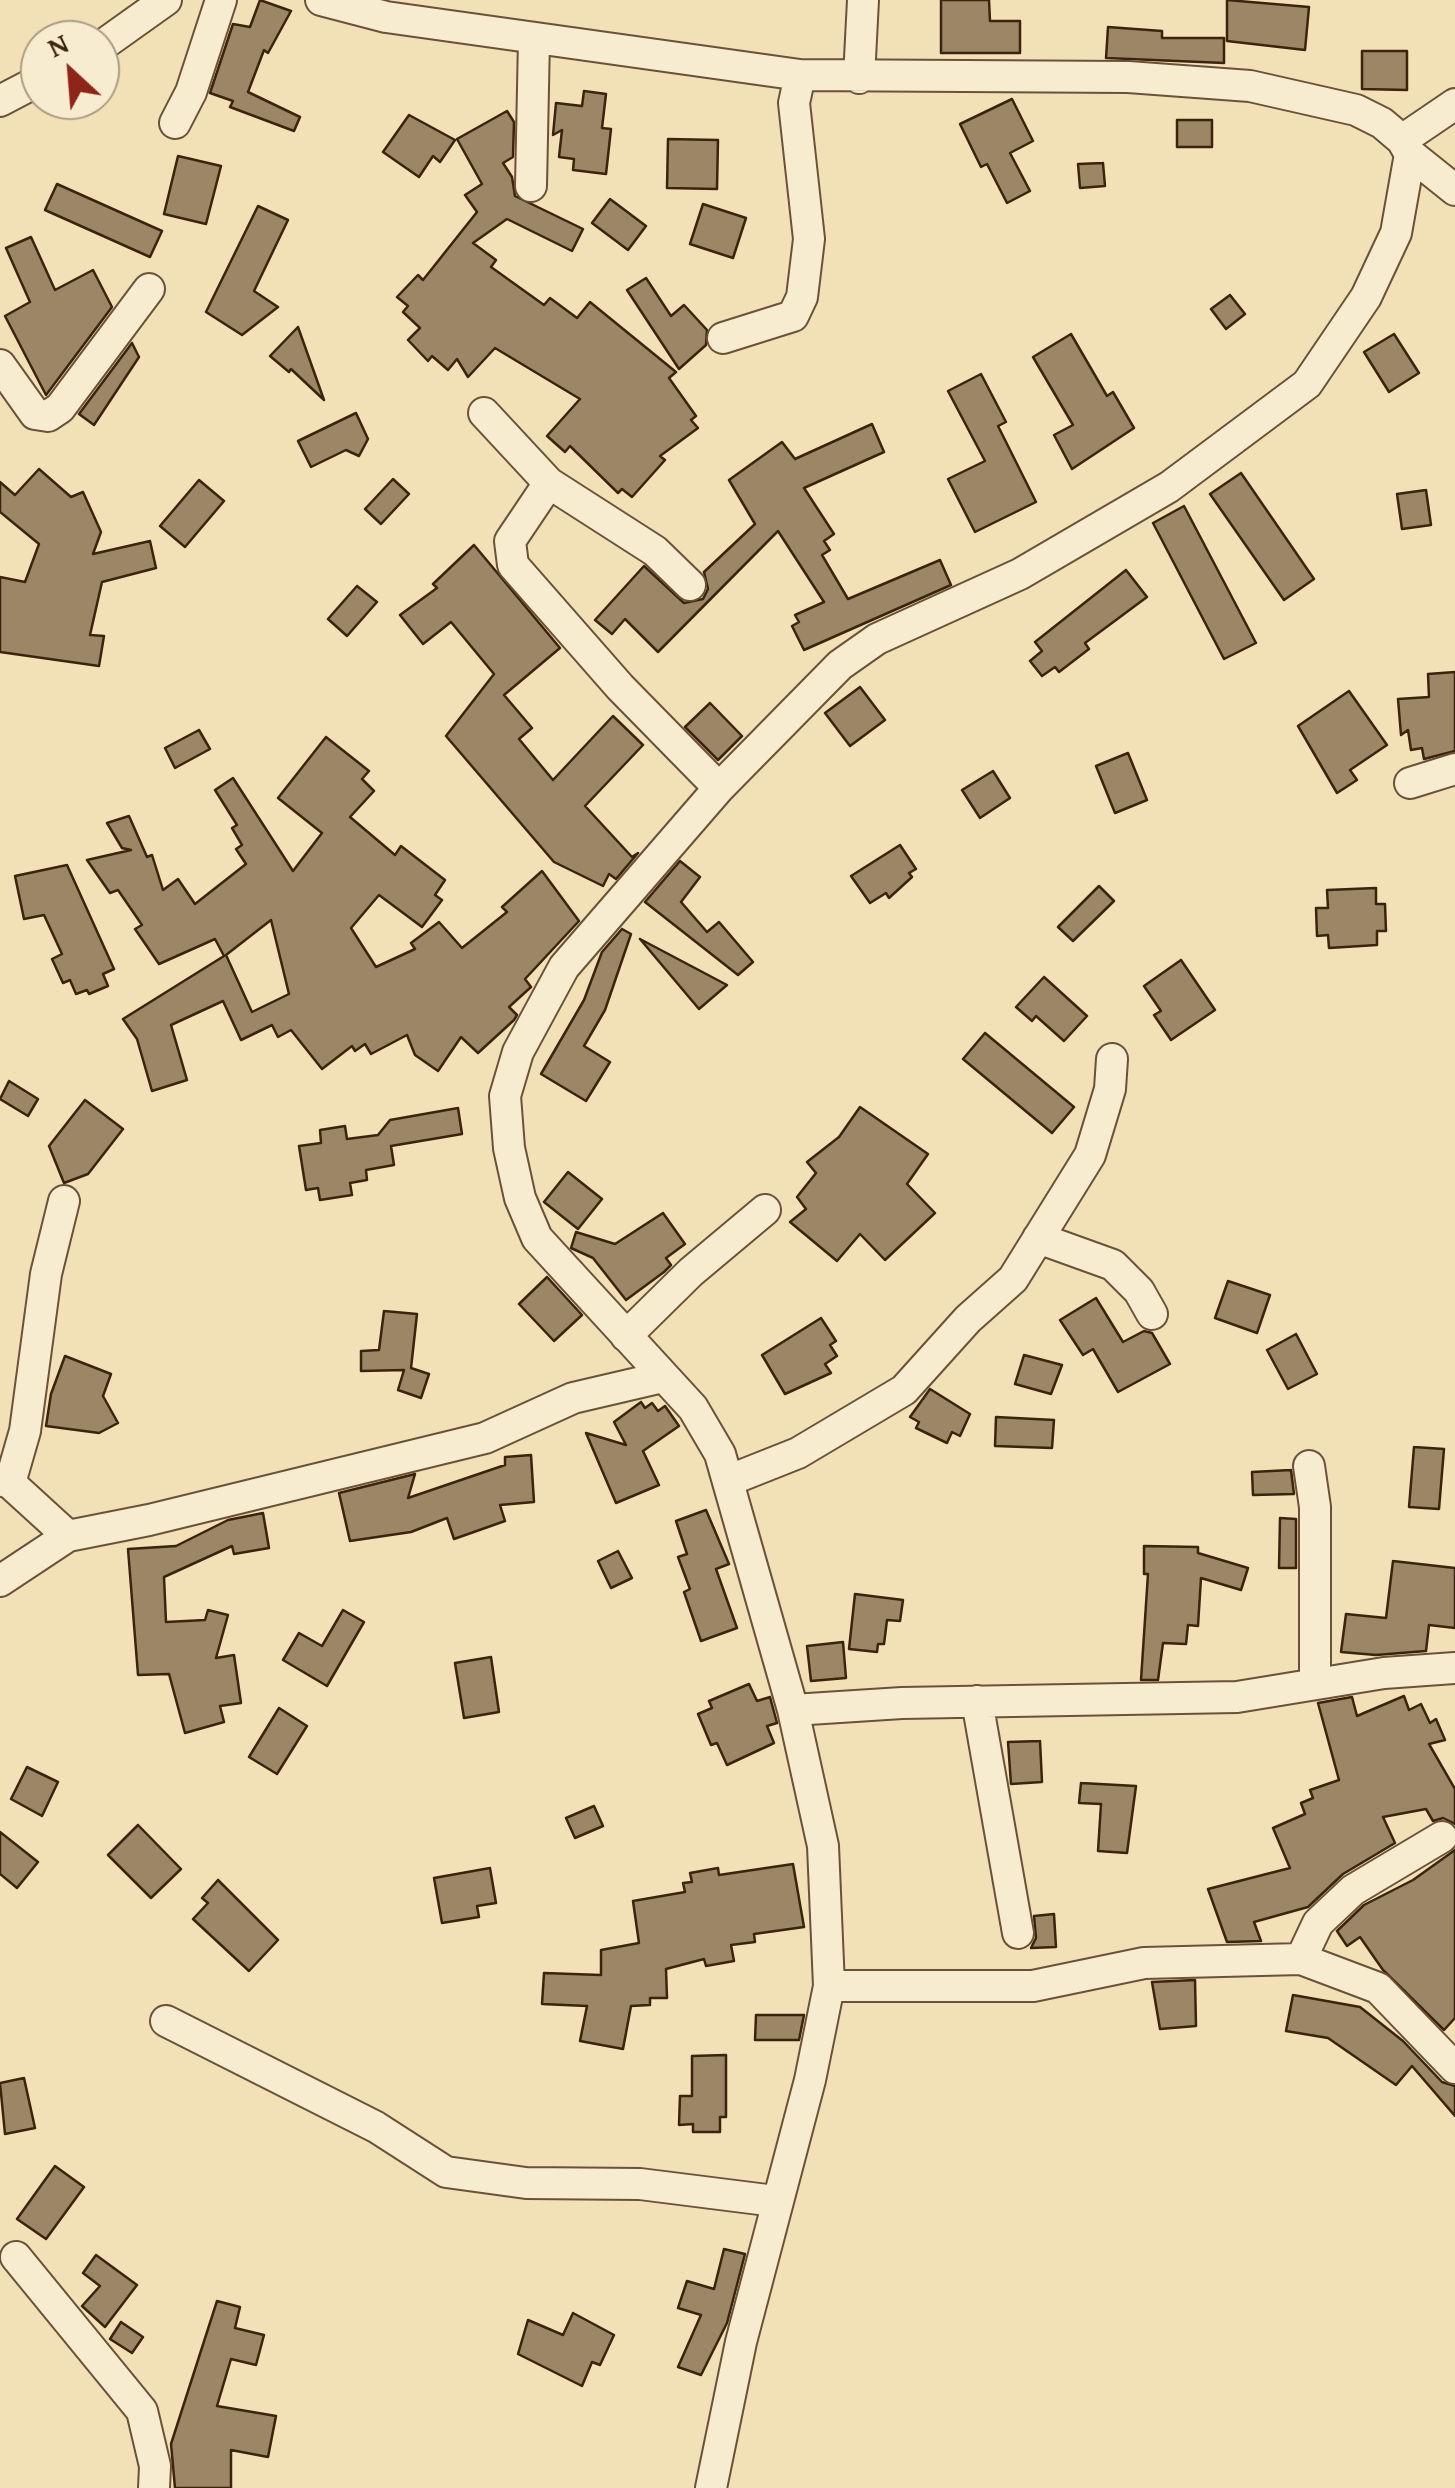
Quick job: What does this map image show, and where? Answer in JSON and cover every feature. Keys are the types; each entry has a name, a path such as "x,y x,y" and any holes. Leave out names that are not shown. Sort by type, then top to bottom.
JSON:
{"street":[{"path":"120,32 166,0"},
{"path":"175,123 191,92 221,0"},
{"path":"321,0 386,17 800,75 1128,78 1250,86 1356,110 1406,146 1455,190"},
{"path":"859,78 863,0"},
{"path":"532,186 534,38"},
{"path":"724,338 793,316 802,297 809,239 794,103 800,75"},
{"path":"711,2488 775,2201 810,2080 830,1986 823,1846 792,1710 746,1555 730,1480 693,1408 537,1238 520,1198 509,1148 504,1096 518,1052 564,967 719,788 840,665 878,639 981,595 1169,486 1308,384 1366,297 1396,233 1406,146 1455,104"},
{"path":"0,365 34,414 48,416 60,408 148,289"},
{"path":"484,413 549,484 656,551 690,585"},
{"path":"549,484 510,541 513,565 719,788"},
{"path":"1410,783 1455,769"},
{"path":"730,1480 798,1453 904,1390 968,1320 1013,1279 1090,1155 1110,1089 1112,1059"},
{"path":"64,1201 46,1274 24,1431 5,1481 68,1536"},
{"path":"626,1336 691,1272 764,1210"},
{"path":"1038,1238 1112,1266 1139,1290 1152,1314"},
{"path":"0,1581 68,1536 485,1438 574,1398 662,1376"},
{"path":"1309,1466 1316,1508 1314,1683"},
{"path":"792,1710 977,1701 1237,1697 1314,1683 1455,1668"},
{"path":"977,1701 1018,1933"},
{"path":"1301,1959 1318,1923 1353,1890 1442,1837"},
{"path":"830,1986 1033,1986 1144,1963 1301,1959 1378,1988 1455,2068"},
{"path":"166,2021 376,2127 446,2172 526,2183 640,2184 775,2201"},
{"path":"16,2257 142,2412 154,2466 154,2488"}],"building":[{"path":"260,0 291,11 268,53 264,50 248,92 300,117 294,131 230,107 233,101 210,93 233,24 250,27"},
{"path":"941,0 989,0 990,21 1020,21 1020,53 941,53"},
{"path":"1227,0 1309,7 1305,50 1227,41"},
{"path":"1108,27 1162,31 1162,38 1224,38 1224,63 1106,58"},
{"path":"1362,51 1407,51 1407,90 1362,89"},
{"path":"584,91 606,94 602,128 611,129 606,174 573,170 574,159 559,157 562,130 553,135 556,103 582,106"},
{"path":"1012,99 1033,141 1010,153 1030,191 1007,203 987,164 981,167 960,124"},
{"path":"507,111 514,122 513,157 503,163 512,177 515,196 583,229 572,251 507,219 473,243 496,260 491,267 544,305 550,298 577,318 590,302 676,372 669,378 696,416 691,420 698,428 660,456 665,460 632,497 622,489 618,493 570,446 565,452 547,436 580,399 495,348 468,377 457,359 448,370 432,356 428,361 408,340 420,328 403,312 408,306 397,297 418,275 423,280 477,212 465,195 482,184 457,139"},
{"path":"409,115 455,140 440,162 433,156 419,177 383,152"},
{"path":"1177,120 1212,120 1212,147 1177,147"},
{"path":"668,139 718,140 717,189 667,188"},
{"path":"178,156 221,166 206,224 164,214"},
{"path":"1103,163 1105,186 1080,188 1078,164"},
{"path":"57,184 162,231 150,257 45,210"},
{"path":"610,199 646,226 628,250 592,223"},
{"path":"703,204 746,218 733,258 690,244"},
{"path":"258,206 288,220 254,291 278,307 242,335 206,312"},
{"path":"31,237 55,290 93,270 112,307 46,395 5,316 30,302 6,248"},
{"path":"646,278 671,316 684,305 707,330 706,345 679,369 627,290"},
{"path":"1230,295 1245,314 1226,329 1211,309"},
{"path":"298,327 324,400 291,369 289,372 270,356"},
{"path":"1071,334 1107,396 1113,392 1134,428 1072,469 1054,435 1073,425 1033,357"},
{"path":"1394,334 1419,373 1389,392 1364,352"},
{"path":"132,343 139,357 94,425 79,414"},
{"path":"981,374 1006,422 998,426 1036,502 975,532 948,479 985,461 948,391"},
{"path":"356,413 368,439 359,456 346,450 311,467 298,441"},
{"path":"872,424 884,452 804,488 834,534 824,541 830,550 822,555 848,599 940,560 951,585 804,650 792,626 799,622 795,615 824,602 778,531 658,652 625,619 612,634 595,620 644,566 684,603 703,599 708,589 704,572 755,524 729,480 782,442 795,459"},
{"path":"39,469 71,497 83,492 101,532 93,554 150,541 156,568 102,582 90,635 104,636 99,666 0,652 0,577 25,582 39,544 0,512 0,482 15,495"},
{"path":"1241,473 1314,579 1284,600 1210,494"},
{"path":"393,479 409,494 381,524 365,509"},
{"path":"199,480 224,501 185,547 160,526"},
{"path":"1426,490 1431,525 1402,529 1397,494"},
{"path":"1184,506 1256,643 1224,659 1153,523"},
{"path":"474,545 560,648 504,695 532,728 519,739 553,780 613,716 643,745 585,806 632,857 638,853 616,879 609,874 603,886 554,862 446,736 494,674 451,622 423,644 400,615 437,588 433,584"},
{"path":"1126,570 1147,597 1085,643 1089,649 1059,672 1055,667 1042,676 1030,661 1042,651 1035,642"},
{"path":"357,586 377,602 347,636 328,619"},
{"path":"1455,672 1455,751 1424,759 1422,748 1411,750 1408,730 1401,735 1398,699 1429,697 1428,674"},
{"path":"860,687 885,720 850,746 825,713"},
{"path":"1349,691 1387,745 1350,770 1357,780 1337,793 1298,726"},
{"path":"710,703 742,736 718,760 685,727"},
{"path":"199,730 210,749 175,768 165,748"},
{"path":"326,737 369,771 362,779 374,791 350,817 395,855 401,846 445,880 435,895 442,900 422,927 379,895 351,928 376,967 415,949 411,943 439,922 462,948 507,912 502,907 542,871 579,921 525,979 531,987 509,1007 517,1015 514,1020 478,1053 461,1037 438,1071 415,1055 407,1035 371,1054 365,1044 355,1051 352,1046 322,1069 291,1030 278,1037 272,1025 241,1040 223,1001 171,1025 187,1080 152,1091 137,1039 123,1019 224,956 215,939 159,964 135,929 142,925 118,890 110,893 87,860 131,850 122,848 107,823 129,816 147,857 152,855 163,890 178,879 195,904 246,864 236,849 242,845 232,828 237,825 215,790 233,778 293,871 322,833 278,798","holes":["271,920 289,994 252,1012 226,955"]},
{"path":"1128,753 1147,800 1115,813 1096,766"},
{"path":"993,771 1010,798 980,818 962,790"},
{"path":"900,845 916,869 909,873 912,877 889,898 886,893 870,903 851,876"},
{"path":"680,861 700,877 681,902 707,932 719,922 753,962 738,975 645,902"},
{"path":"67,865 114,969 103,974 108,986 89,994 87,990 76,994 70,980 63,983 52,959 62,954 44,915 24,919 15,876"},
{"path":"1099,886 1114,901 1073,941 1058,927"},
{"path":"1376,888 1376,904 1385,904 1386,931 1377,931 1377,945 1329,948 1328,935 1317,936 1316,908 1328,908 1327,890"},
{"path":"622,929 631,934 605,1010 584,1046 610,1062 586,1101 541,1074 584,1000 602,952"},
{"path":"640,939 727,985 699,1009"},
{"path":"1181,960 1215,1010 1171,1040 1154,1015 1161,1011 1144,986"},
{"path":"1044,977 1087,1016 1064,1041 1036,1016 1032,1021 1016,1007"},
{"path":"985,1033 1074,1107 1052,1133 963,1059"},
{"path":"9,1081 38,1099 28,1116 0,1099"},
{"path":"85,1100 123,1129 88,1174 64,1183 49,1146"},
{"path":"860,1107 928,1154 907,1184 935,1213 885,1260 860,1234 837,1261 790,1222 806,1209 797,1197 816,1173 807,1162 839,1137"},
{"path":"458,1108 462,1134 391,1146 394,1165 366,1170 367,1180 350,1183 352,1195 320,1200 318,1188 306,1190 299,1146 321,1143 320,1130 345,1126 347,1139 378,1135 390,1120"},
{"path":"568,1172 602,1199 578,1229 544,1202"},
{"path":"663,1213 685,1244 666,1258 671,1265 664,1272 626,1300 593,1258 571,1248 576,1232 615,1244"},
{"path":"547,1277 582,1315 554,1341 519,1304"},
{"path":"1228,1281 1270,1295 1257,1333 1215,1318"},
{"path":"1096,1298 1123,1342 1144,1331 1152,1333 1170,1364 1118,1392 1093,1349 1083,1355 1060,1320"},
{"path":"384,1311 417,1314 411,1368 429,1374 421,1398 398,1390 404,1370 361,1371 361,1351 379,1350"},
{"path":"821,1318 836,1341 830,1345 837,1356 825,1364 831,1373 785,1394 762,1355"},
{"path":"1296,1334 1317,1374 1288,1389 1267,1350"},
{"path":"1024,1355 1062,1365 1051,1394 1015,1384"},
{"path":"65,1356 111,1374 103,1396 118,1423 99,1433 46,1426 51,1394"},
{"path":"930,1389 970,1414 960,1436 952,1432 947,1443 916,1428 919,1422 910,1417"},
{"path":"641,1402 645,1408 652,1403 658,1411 665,1406 679,1426 643,1451 659,1485 616,1503 586,1433 626,1445 614,1422"},
{"path":"996,1417 1054,1420 1052,1448 995,1446"},
{"path":"1414,1447 1444,1449 1439,1509 1409,1507"},
{"path":"531,1455 534,1502 500,1505 505,1521 454,1539 447,1518 411,1532 350,1541 339,1493 415,1474 408,1498 505,1465 505,1457"},
{"path":"1291,1470 1294,1494 1253,1495 1252,1472"},
{"path":"706,1510 729,1564 716,1569 737,1628 701,1641 684,1592 690,1589 678,1557 687,1554 676,1521"},
{"path":"263,1513 269,1548 234,1554 232,1546 164,1577 166,1622 205,1620 208,1610 228,1615 216,1658 234,1655 241,1703 220,1706 224,1722 185,1733 169,1674 138,1675 128,1549 176,1546 228,1520"},
{"path":"1280,1518 1296,1519 1296,1568 1279,1568"},
{"path":"1144,1546 1198,1547 1198,1553 1248,1568 1241,1590 1201,1578 1198,1626 1188,1625 1186,1644 1163,1643 1158,1680 1141,1680 1148,1574 1144,1574"},
{"path":"618,1551 632,1578 611,1588 598,1561"},
{"path":"1393,1561 1455,1568 1455,1628 1429,1625 1426,1651 1376,1655 1341,1652 1346,1614 1386,1618"},
{"path":"855,1594 903,1600 900,1621 887,1620 884,1644 878,1644 877,1652 849,1649"},
{"path":"343,1610 364,1622 327,1686 283,1660 299,1633 322,1646"},
{"path":"843,1642 846,1678 811,1681 807,1646"},
{"path":"491,1657 499,1712 464,1718 455,1663"},
{"path":"749,1684 757,1701 770,1697 777,1723 767,1726 774,1743 727,1765 717,1743 711,1745 698,1714 712,1708 709,1701"},
{"path":"1404,1696 1409,1710 1421,1704 1430,1723 1436,1719 1445,1740 1429,1744 1455,1789 1455,1824 1443,1818 1433,1821 1426,1809 1383,1817 1395,1843 1343,1874 1308,1907 1254,1922 1261,1941 1227,1942 1208,1889 1290,1868 1273,1828 1305,1814 1301,1803 1313,1798 1310,1790 1339,1780 1318,1703 1352,1697 1357,1716"},
{"path":"279,1708 307,1726 277,1774 249,1757"},
{"path":"1040,1741 1042,1782 1011,1784 1008,1742"},
{"path":"27,1767 58,1782 42,1816 11,1799"},
{"path":"1081,1783 1136,1786 1127,1853 1098,1851 1101,1804 1079,1803"},
{"path":"594,1806 603,1826 575,1838 566,1818"},
{"path":"138,1825 181,1869 151,1898 108,1855"},
{"path":"0,1832 38,1862 17,1888 0,1874"},
{"path":"1455,1850 1455,2018 1444,2030 1383,1970 1360,1937 1347,1946 1337,1931 1364,1905 1413,1880"},
{"path":"793,1864 804,1927 754,1934 755,1942 731,1945 734,1961 706,1966 704,1959 666,1969 667,1998 650,1998 650,2005 631,2006 623,2049 580,2041 587,2006 542,2004 544,1973 601,1975 601,1950 639,1943 633,1901 685,1892 683,1883 692,1882 690,1873 718,1868 719,1875"},
{"path":"490,1868 496,1903 477,1906 479,1917 442,1923 434,1878"},
{"path":"218,1880 278,1940 249,1971 193,1919 208,1903 202,1898"},
{"path":"1054,1914 1056,1947 1031,1948 1036,1938 1034,1916"},
{"path":"1195,1980 1196,2026 1160,2029 1152,1982"},
{"path":"1293,1995 1360,2007 1403,2041 1442,2082 1455,2086 1455,2116 1412,2066 1396,2085 1328,2038 1286,2031"},
{"path":"756,2015 804,2015 799,2040 755,2040"},
{"path":"726,2055 726,2117 720,2117 720,2132 693,2132 693,2124 679,2125 680,2096 692,2096 692,2056"},
{"path":"24,2078 35,2128 5,2134 0,2083"},
{"path":"55,2166 84,2187 46,2239 17,2219"},
{"path":"724,2249 745,2254 727,2323 701,2375 678,2367 701,2315 678,2308 687,2281 714,2289"},
{"path":"96,2255 137,2285 105,2327 82,2306 100,2286 83,2273"},
{"path":"217,2301 240,2307 235,2328 264,2335 256,2365 231,2359 217,2406 276,2416 268,2457 231,2450 231,2488 175,2488 171,2444"},
{"path":"573,2313 614,2335 600,2365 592,2362 582,2386 518,2354 528,2320 563,2335"},
{"path":"121,2322 143,2337 132,2353 110,2339"}]}
